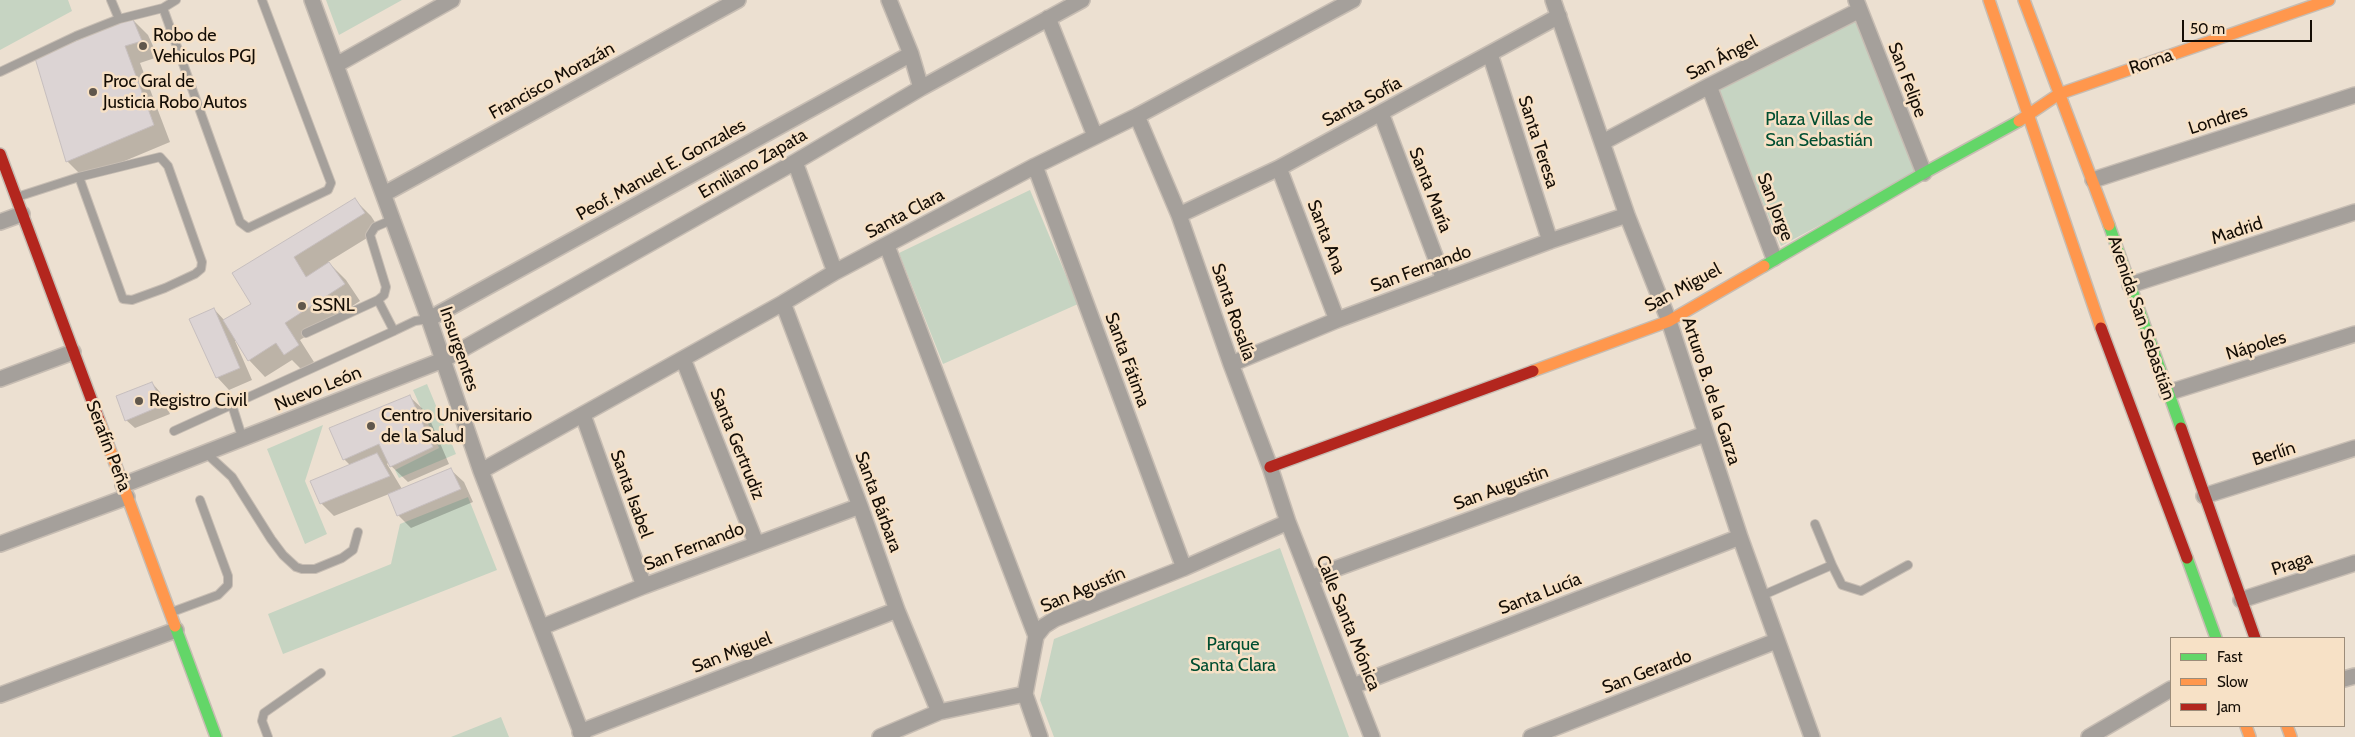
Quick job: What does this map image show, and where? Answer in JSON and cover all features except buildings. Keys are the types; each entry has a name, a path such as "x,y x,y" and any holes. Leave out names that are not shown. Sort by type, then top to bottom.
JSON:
{"main road":[{"path":"1989,0 2100,324 2216,637"},
{"name":"Avenida San Sebastián","path":"2024,0 2093,180 2255,637"},
{"name":"Roma","path":"2059,94 2329,0"},
{"name":"San Miguel","path":"1270,467 1668,321 1774,258 2028,116 2059,94"},
{"name":"Serafín Peña","path":"0,154 216,737"}],"street":[{"name":"Insurgentes","path":"312,0 394,220 481,470 582,734"},
{"path":"336,65 452,0"},
{"name":"Francisco Morazán","path":"384,194 738,0"},
{"path":"889,0 911,54 921,88"},
{"name":"Emiliano Zapata","path":"443,360 795,162 921,88 1082,0"},
{"name":"Santa Clara","path":"481,470 583,415 835,272 1035,166 1137,116 1353,0"},
{"name":"Arturo B. de la Garza","path":"1553,0 1627,215 1668,321 1776,642 1812,737"},
{"name":"San Ángel","path":"1603,142 1858,5"},
{"name":"San Felipe","path":"1858,5 1924,173"},
{"name":"Santa Sofía","path":"1180,216 1279,168 1559,16"},
{"path":"1048,18 1095,136"},
{"name":"Peof. Manuel E. Gonzales","path":"429,318 911,54"},
{"name":"Santa Teresa","path":"1490,54 1550,241"},
{"name":"San Jorge","path":"1709,86 1774,258"},
{"name":"Londres","path":"2093,180 2355,94"},
{"name":"Santa María","path":"1381,113 1444,280"},
{"name":"Santa Rosalía","path":"1137,116 1180,216 1288,522"},
{"path":"795,162 835,272"},
{"name":"Santa Fátima","path":"1035,166 1184,568"},
{"name":"Santa Ana","path":"1279,168 1337,320"},
{"name":"Madrid","path":"2130,286 2355,212"},
{"path":"0,222 22,214"},
{"name":"San Fernando","path":"1231,364 1337,320 1550,241 1627,215"},
{"path":"887,246 1036,636"},
{"name":"Santa Bárbara","path":"783,303 860,506 897,610 939,712"},
{"name":"Nápoles","path":"2167,393 2355,334"},
{"path":"0,379 73,352"},
{"name":"Santa Gertrudiz","path":"683,359 756,543"},
{"name":"Nuevo León","path":"0,544 207,454 443,360"},
{"name":"Santa Isabel","path":"583,415 644,586"},
{"name":"San Augustin","path":"1310,578 1705,434"},
{"name":"Berlín","path":"2204,496 2355,448"},
{"name":"San Fernando","path":"542,627 756,543 860,506"},
{"name":"San Agustín","path":"1025,694 1036,636 1044,626 1055,619 1184,568 1288,522"},
{"name":"Calle Santa Mónica","path":"1288,522 1372,737"},
{"name":"Santa Lucía","path":"1353,686 1740,537"},
{"name":"Praga","path":"2241,600 2355,564"},
{"name":"San Miguel","path":"582,734 897,610"},
{"path":"0,695 176,630"},
{"name":"San Gerardo","path":"1531,737 1776,642"},
{"path":"2089,737 2170,690"},
{"path":"880,737 939,712 1025,694 1040,737"}],"lane":[{"path":"111,0 120,19"},
{"path":"0,72 62,42 120,19 163,8 176,0"},
{"path":"163,8 240,222 248,228 328,190 332,184 331,177 262,0"},
{"path":"16,197 79,177 154,157 162,158 168,166 202,262 201,268 195,274 165,288 132,300 123,299 79,177"},
{"path":"306,333 378,300 384,295 386,287 370,235 375,227 394,220"},
{"path":"378,300 394,330"},
{"path":"174,430 394,330 429,318"},
{"path":"232,405 242,440"},
{"path":"207,454 232,477 271,539 283,555 296,567 315,569 349,554 355,546 358,532"},
{"path":"170,613 218,595 228,585 228,576 200,500"},
{"path":"1815,524 1842,585 1861,591 1908,565"},
{"path":"1760,596 1832,565"},
{"path":"268,737 262,721 264,712 321,673"}],"green space":[{"path":"0,0 68,0 72,11 0,50"},
{"path":"326,0 402,0 339,35"},
{"name":"Plaza Villas de San Sebastián","path":"1859,19 1919,172 1781,246 1716,91"},
{"path":"1030,190 1078,304 943,364 899,253"},
{"path":"427,384 456,454 399,478 395,470 439,448 413,390"},
{"path":"323,425 305,481 327,534 305,544 267,449"},
{"path":"468,497 497,570 283,654 268,614 391,564 400,524"},
{"name":"Parque Santa Clara","path":"1280,548 1349,737 1054,737 1040,700 1054,639"},
{"path":"501,717 509,737 451,737"}],"traffic: fast":[{"path":"1764,266 1924,173 2019,121"},
{"path":"2109,225 2181,428"},
{"path":"2187,558 2216,637"},
{"path":"175,626 216,737"}],"traffic: slow":[{"path":"1989,0 2101,328"},
{"path":"2024,0 2109,225"},
{"path":"2019,121 2059,94 2329,0"},
{"path":"1533,371 1669,321 1764,266"},
{"path":"99,420 175,626"},
{"path":"2246,727 2250,737"},
{"path":"2287,727 2291,737"}],"traffic: jam":[{"path":"0,154 99,420"},
{"path":"2101,328 2187,558"},
{"path":"1270,467 1533,371"},
{"path":"2181,428 2255,637"}],"place":[{"name":"Robo de Vehiculos PGJ","path":"143,46"},
{"name":"Proc Gral de Justicia Robo Autos","path":"93,92"},
{"name":"SSNL","path":"302,306"},
{"name":"Registro Civil","path":"139,401"},
{"name":"Centro Universitario de la Salud","path":"371,426"}]}
